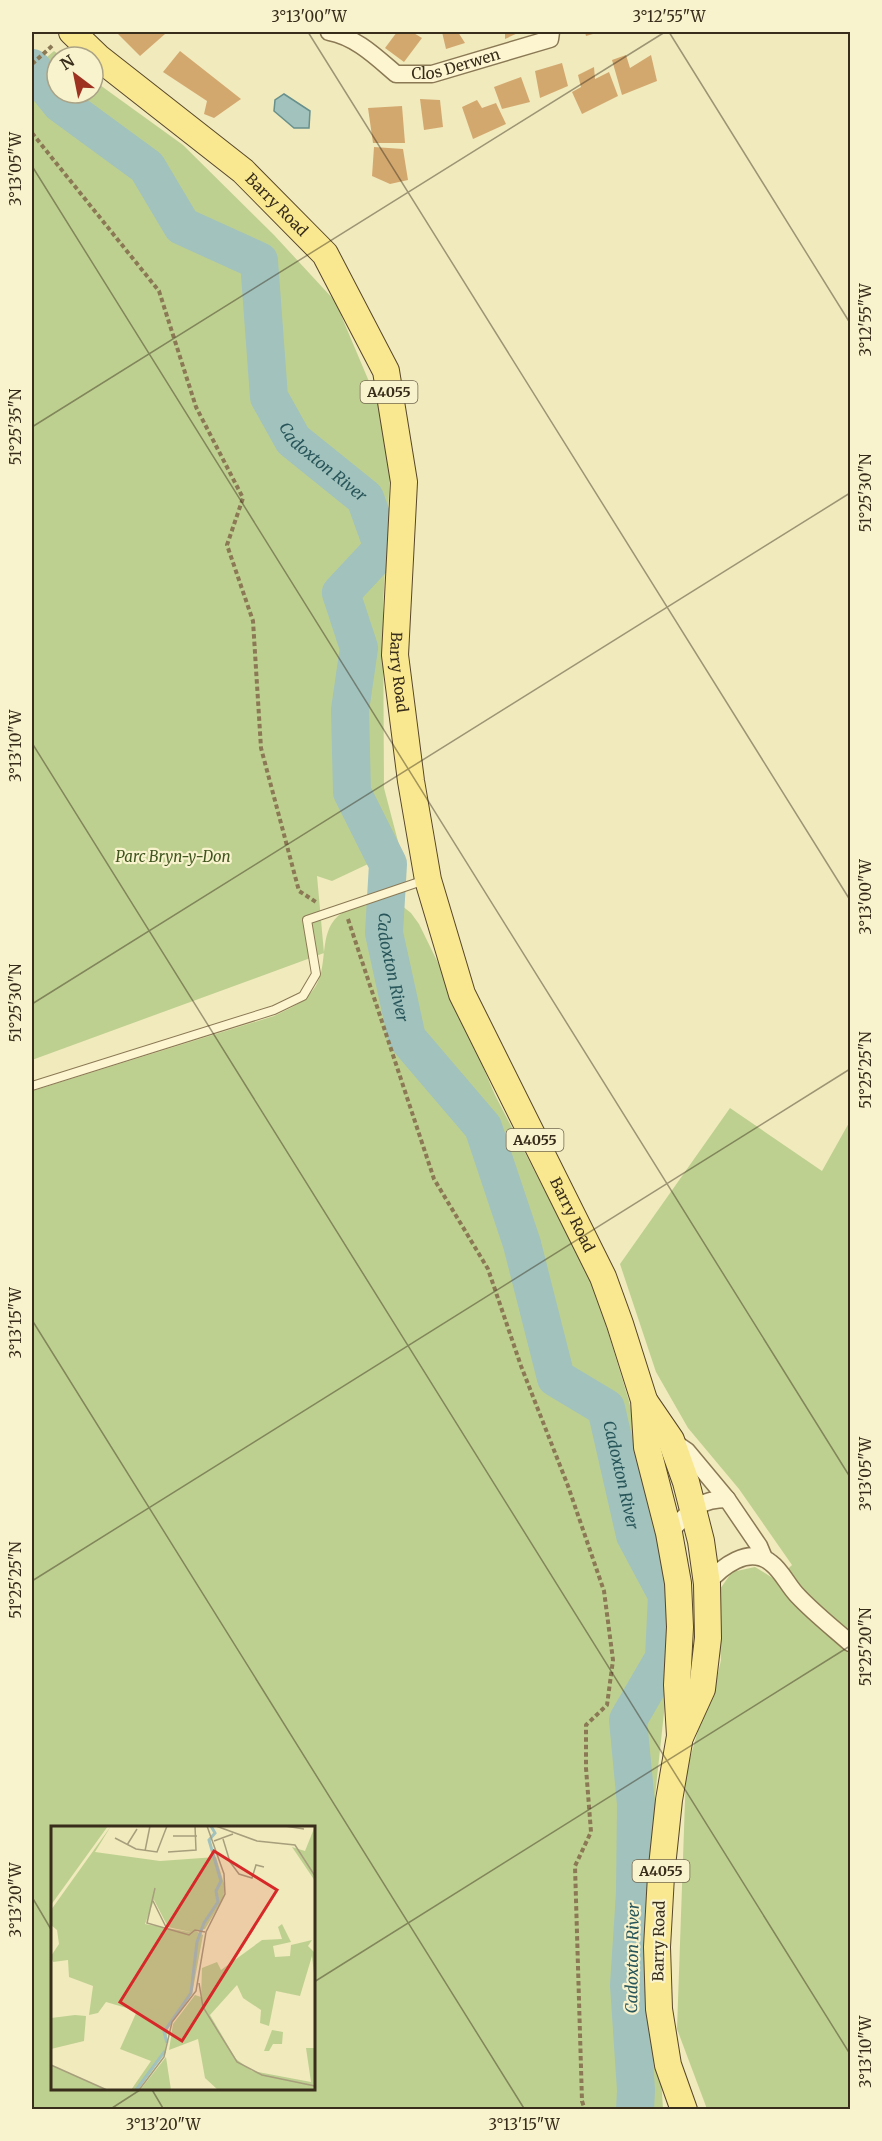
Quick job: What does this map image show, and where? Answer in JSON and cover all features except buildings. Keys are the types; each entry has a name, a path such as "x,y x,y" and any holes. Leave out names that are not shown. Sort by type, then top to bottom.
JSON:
{"main road":[{"name":"Barry Road","path":"72,32 99,58 243,171 325,254 386,371 404,482 395,655 411,781 427,880 462,994 603,1277 644,1400 647,1448 669,1533 678,1583 680,1627 676,1685 680,1736 668,1811 657,1947 659,2009 668,2064 684,2109"},
{"name":"Barry Road","path":"644,1400 671,1440 686,1482 701,1541 707,1584 708,1638 702,1689 680,1736"}],"street":[{"name":"Clos Derwen","path":"329,32 342,34 370,52 396,74 432,74 550,39 551,32"},
{"path":"671,1440 687,1451 727,1499 759,1545 764,1558"},
{"path":"669,1533 692,1508 712,1499 727,1499"},
{"path":"707,1584 716,1572 727,1564 755,1557 764,1558 772,1564 797,1596 850,1643"}],"lane":[{"path":"32,1086 274,1010 303,996 316,975 307,920 427,880"}],"path":[{"path":"32,64 36,59"},
{"path":"32,133 159,291 196,407 243,498 227,545 253,621 261,748 299,891 331,912"},
{"path":"345,907 434,1179 488,1269 521,1366 568,1486 604,1591 613,1660 607,1705 586,1725 586,1768 591,1832 575,1866 582,2091 585,2109"}],"green space":[{"name":"Parc Bryn-y-Don","path":"45,59 45,105 105,105 105,89 183,145 274,235 335,301 392,436 383,607 384,788 400,849 332,881 317,876 324,953 32,1060 32,70"},
{"path":"378,902 401,905 419,924 442,971 495,1095 594,1286 629,1401 662,1538 674,1620 645,1909 652,2011 660,2062 663,2109 32,2110 32,1091 274,1016 295,1005 309,995 318,982 325,942 332,924 338,916 357,907"},
{"path":"730,1108 822,1171 850,1121 850,2109 707,2109 677,2029 686,1772 702,1717 715,1687 721,1660 717,1608 720,1589 732,1572 755,1567 776,1580 792,1565 739,1489 688,1428 656,1372 620,1264"}],"water":[{"path":"284,94 310,111 309,128 294,128 274,111 275,100"}],"waterway":[{"name":"Cadoxton River","path":"32,68 61,104 147,167 182,226 259,261 269,397 293,440 365,498 383,548 341,593 359,648 350,710 352,792 388,864 384,933 407,1038 483,1127 522,1244 556,1378 606,1408 635,1535 667,1595 664,1658 628,1720 636,1804 635,1893 629,1985 636,2090 635,2110"}]}
